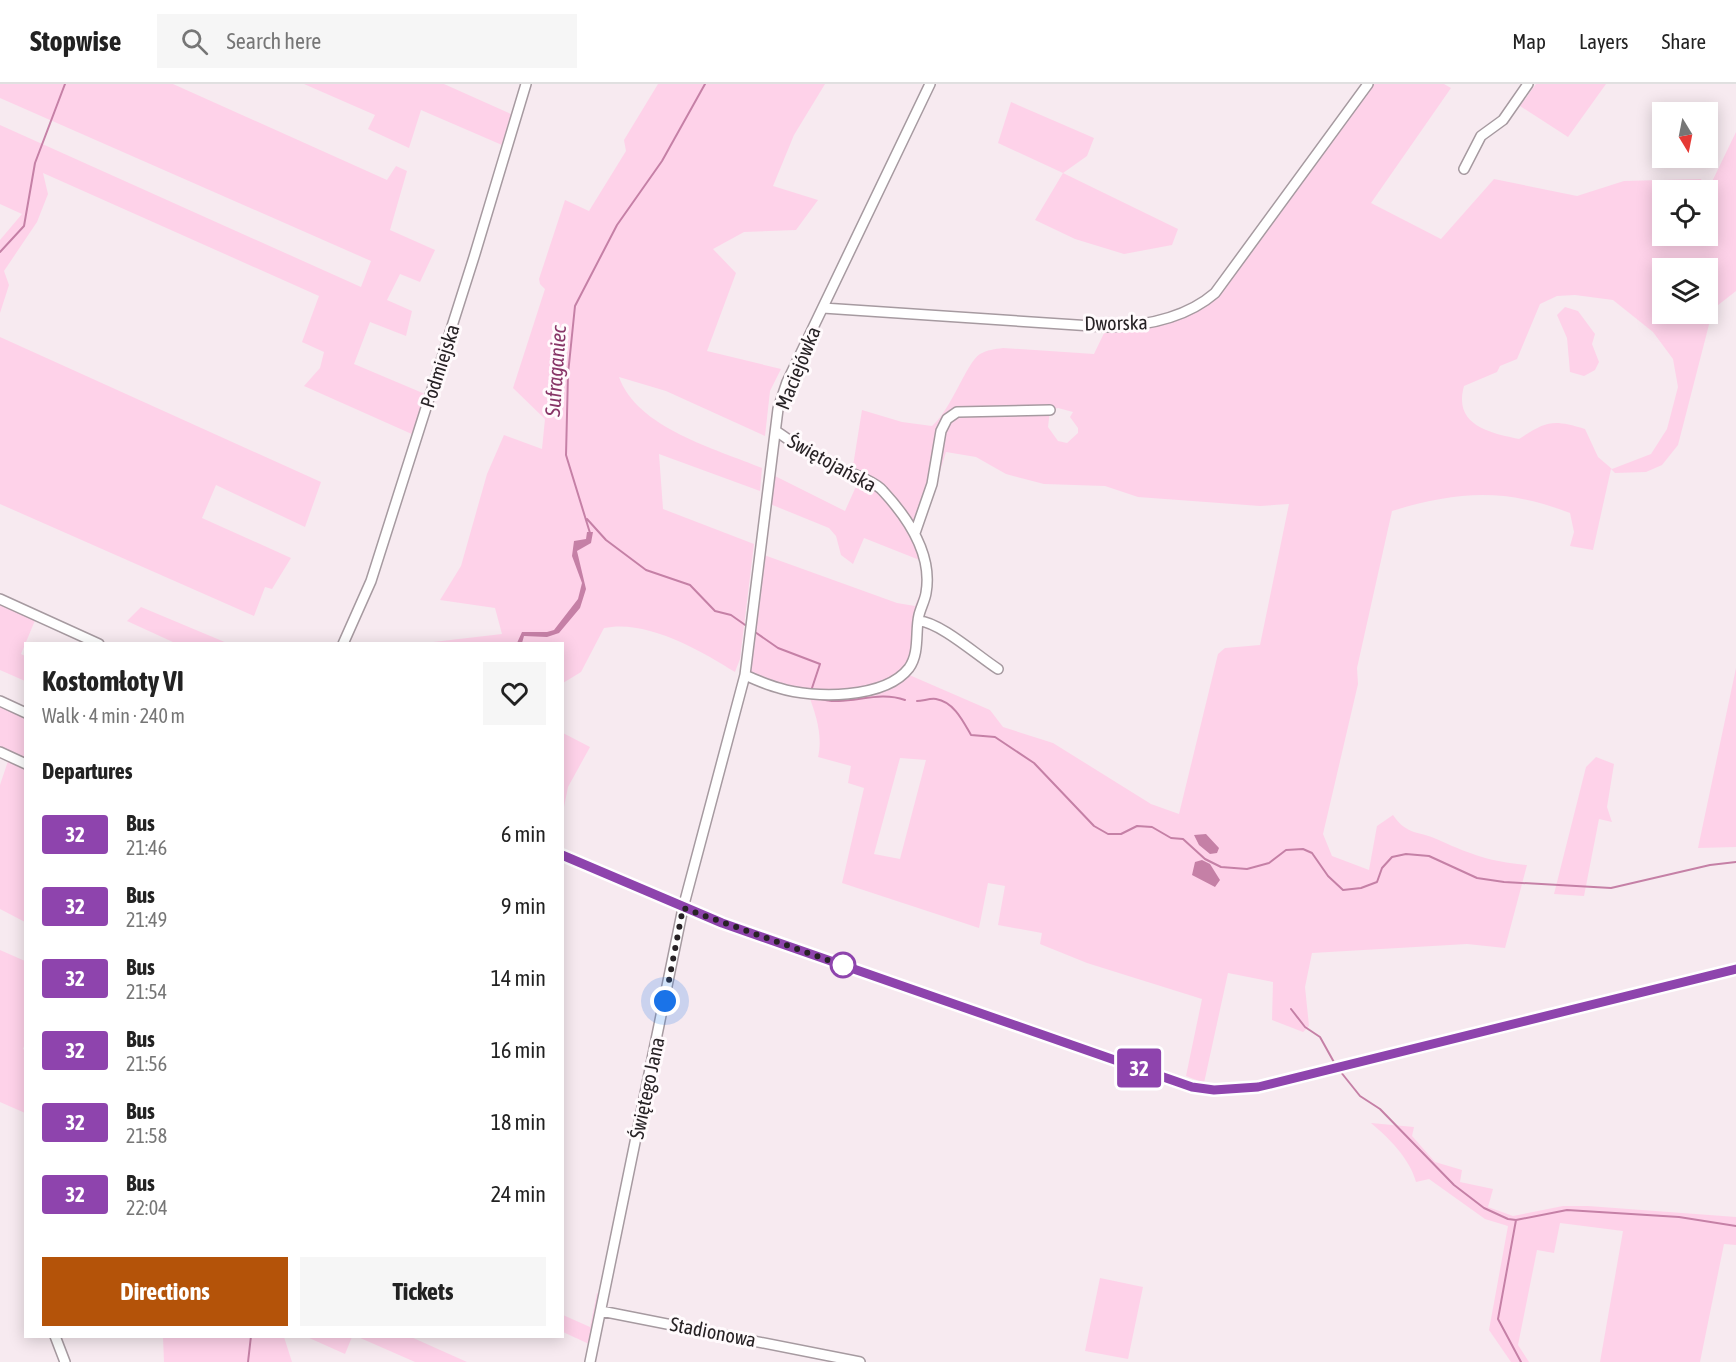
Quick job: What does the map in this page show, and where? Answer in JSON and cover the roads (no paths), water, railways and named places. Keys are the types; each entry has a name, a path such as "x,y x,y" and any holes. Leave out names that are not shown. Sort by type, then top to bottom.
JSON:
{"street":[{"name":"Podmiejska","path":"344,642 371,581 474,257 526,84"},
{"name":"Maciejówka","path":"745,675 778,409 787,382 930,84"},
{"name":"Dworska","path":"823,308 1107,327 1163,321 1206,301 1215,293 1368,84"},
{"path":"1464,169 1482,136 1503,120 1528,84"},
{"path":"915,533 924,514 941,430 947,419 957,412 1050,410"},
{"name":"Świętojańska","path":"745,675 780,689 812,694 858,692 881,687 899,678 910,666 916,648 926,592 927,577 923,553 915,533 881,489 871,482 857,478 819,459 776,432"},
{"path":"0,599 95,642"},
{"path":"919,621 926,621 937,627 998,669"},
{"name":"Świętego Jana","path":"590,1362 683,908 745,675"},
{"path":"0,701 24,712"},
{"path":"0,752 24,763"},
{"path":"564,856 683,908 1192,1087 1214,1090 1251,1088 1736,969"},
{"name":"Stadionowa","path":"601,1311 860,1362"},
{"path":"56,1338 65,1362"}],"waterway":[{"path":"0,252 24,226 35,163 65,84"},
{"name":"Sufraganiec","path":"590,533 566,455 568,374 575,306 617,225 662,161 705,84"},
{"path":"587,519 606,540 646,570 690,585 715,611 731,615 748,627"},
{"path":"755,632 778,648 820,664 811,691"},
{"path":"817,698 839,701 883,696 905,700"},
{"path":"917,701 934,699 948,704 957,713 971,735 995,737 1034,763 1094,826 1108,834 1121,834 1137,826 1152,827 1171,838 1183,839 1205,859 1221,867 1247,869 1269,863 1286,850 1303,849 1312,853 1328,876 1343,890 1361,888 1377,882 1382,868 1392,857 1406,854 1429,856 1477,878 1504,882 1611,888 1710,865 1736,862"},
{"path":"1291,1009 1305,1027 1320,1037 1335,1064"},
{"path":"1340,1071 1360,1096 1380,1109 1454,1185 1484,1208 1508,1219 1516,1220 1567,1210 1679,1217 1736,1226"},
{"path":"1516,1220 1498,1319 1521,1362"},
{"name":"Sufraganiec","path":"248,1362 251,1338"}]}
